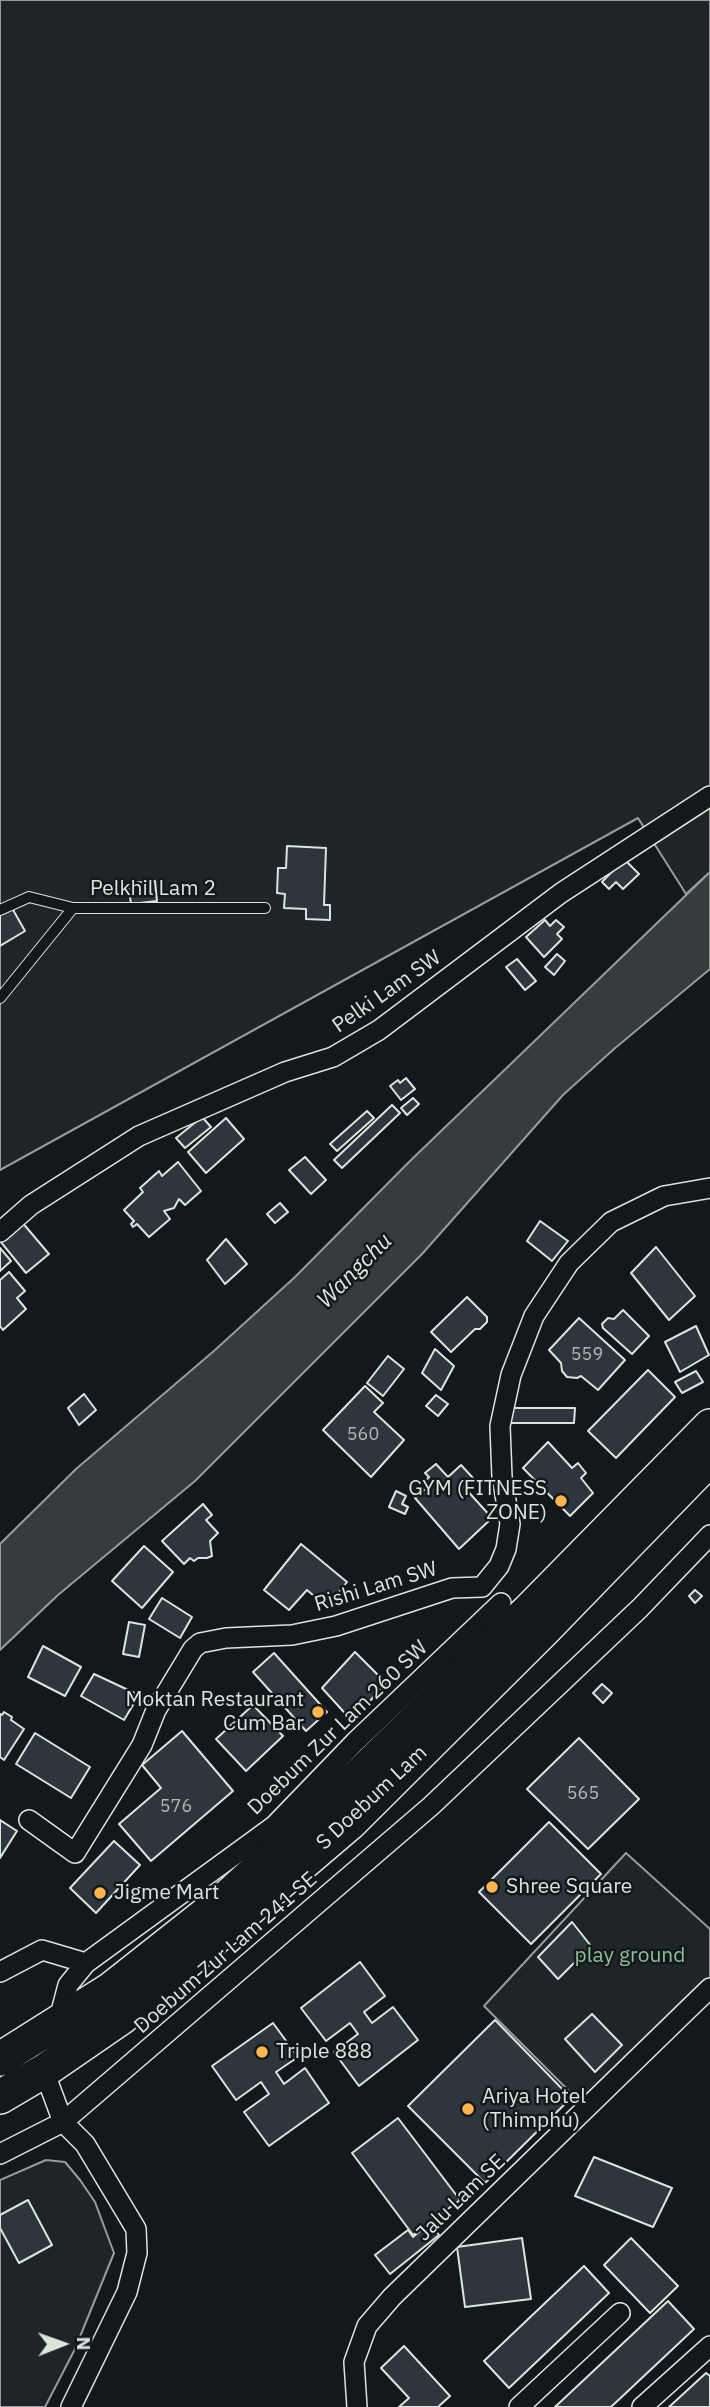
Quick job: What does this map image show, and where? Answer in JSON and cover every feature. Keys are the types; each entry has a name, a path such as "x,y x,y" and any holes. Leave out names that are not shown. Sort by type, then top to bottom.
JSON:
{"highway":[{"name":"S Doebum Lam","path":"0,2059 111,1989 225,1899 331,1802 515,1607 710,1426"},
{"name":"S Doebum Lam","path":"0,2097 44,2071 121,2018 350,1823 710,1460"}],"street":[{"name":"Pelki Lam SW","path":"0,1232 31,1205 139,1136 285,1072 333,1057 379,1030 561,893 710,796"},
{"path":"515,1607 482,1587 499,1566 506,1549 510,1524 502,1477 500,1426 511,1375 534,1316 569,1263 611,1222 664,1196 710,1188"},
{"name":"Doebum Zur Lam 241 SE","path":"0,2154 63,2122 431,1806 640,1608 710,1535"},
{"name":"Rishi Lam SW","path":"29,1819 75,1853 142,1745 156,1710 193,1649 200,1643 226,1638 292,1635 336,1626 452,1588 482,1587"},
{"name":"Doebum Zur Lam 260 SW","path":"58,2024 68,1984 86,1963 274,1826 355,1742 515,1607"},
{"path":"0,1972 42,1950 86,1963"},
{"name":"Jalu Lam SE","path":"357,2407 354,2362 367,2326 392,2297 710,1988"},
{"path":"44,2071 63,2122 85,2144 136,2229 137,2253 127,2292 71,2407"},
{"path":"519,2407 620,2314"},
{"path":"642,2407 710,2346"}],"lane":[{"path":"0,910 29,897 73,908"},
{"name":"Pelkhil Lam 2","path":"0,998 73,908 265,908"}],"green space":[{"path":"0,0 710,0 710,872 686,894 638,818 0,1170"},
{"name":"play ground","path":"626,1853 710,1929 710,1979 582,2104 484,2006"},
{"path":"46,2160 65,2162 80,2180 95,2202 114,2253 75,2349 45,2407 0,2407 0,2180"}],"water":[{"name":"Wangchu","path":"710,872 710,969 563,1095 422,1254 195,1481 58,1595 0,1650 0,1544 76,1469 215,1350 295,1277 411,1160"}],"building":[{"path":"287,846 326,848 324,905 330,905 330,920 306,919 306,909 284,908 285,894 277,893 278,868 286,868"},
{"path":"624,859 639,874 623,889 616,882 609,889 602,882"},
{"path":"155,881 157,901 131,904 128,883"},
{"path":"12,908 25,931 0,946 0,915"},
{"path":"545,920 550,926 556,920 564,927 557,934 562,939 544,957 526,937"},
{"path":"557,954 565,961 554,975 545,967"},
{"path":"517,959 536,981 525,990 506,967"},
{"path":"406,1078 415,1089 401,1100 390,1086"},
{"path":"413,1098 419,1104 407,1115 401,1108"},
{"path":"392,1105 400,1113 342,1168 334,1160"},
{"path":"367,1111 374,1118 337,1151 330,1144"},
{"path":"202,1117 211,1127 185,1148 176,1138"},
{"path":"226,1118 244,1139 206,1173 188,1152"},
{"path":"305,1157 326,1180 311,1194 289,1170"},
{"path":"178,1162 201,1191 185,1205 179,1199 174,1208 164,1211 170,1219 149,1237 137,1224 133,1227 131,1224 134,1221 124,1210 143,1192 140,1188 159,1171 162,1176"},
{"path":"280,1203 288,1212 275,1223 267,1214"},
{"path":"21,1221 49,1254 26,1273 0,1241 0,1238"},
{"path":"540,1221 568,1241 552,1261 527,1241"},
{"path":"226,1239 247,1264 225,1284 207,1260"},
{"path":"656,1247 695,1296 669,1320 631,1273"},
{"path":"0,1248 11,1261 0,1271"},
{"path":"9,1272 25,1291 17,1298 26,1309 3,1330 0,1326 0,1280"},
{"path":"467,1297 487,1317 487,1322 480,1329 475,1329 451,1352 431,1332"},
{"path":"623,1310 649,1336 632,1354 603,1328 602,1324 608,1318 614,1319"},
{"path":"579,1318 625,1360 598,1390 581,1376 567,1377 562,1371 561,1363 549,1350"},
{"path":"696,1326 709,1355 680,1372 665,1342"},
{"path":"435,1349 454,1366 441,1390 422,1373"},
{"path":"388,1356 404,1369 383,1396 367,1383"},
{"path":"648,1370 675,1397 616,1458 588,1431"},
{"path":"696,1371 703,1382 682,1393 675,1382"},
{"path":"365,1386 383,1403 374,1412 404,1440 371,1477 323,1430"},
{"path":"84,1394 96,1410 79,1425 68,1408"},
{"path":"436,1395 448,1404 438,1416 426,1406"},
{"path":"511,1408 575,1408 574,1423 511,1423"},
{"path":"548,1442 572,1468 578,1463 586,1473 581,1478 593,1493 570,1516 523,1468"},
{"path":"436,1464 448,1477 461,1465 473,1478 464,1487 492,1518 459,1549 415,1498 424,1490 420,1486 429,1477 425,1473"},
{"path":"396,1491 406,1496 402,1504 408,1507 405,1514 389,1507"},
{"path":"203,1504 212,1515 206,1520 218,1533 210,1541 212,1556 194,1561 190,1558 184,1564 162,1541"},
{"path":"301,1544 347,1582 327,1607 307,1590 289,1610 264,1590"},
{"path":"144,1546 173,1572 142,1608 112,1581"},
{"path":"695,1590 702,1596 695,1603 689,1596"},
{"path":"162,1598 192,1617 180,1638 149,1619"},
{"path":"129,1622 145,1625 139,1657 123,1654"},
{"path":"43,1646 81,1667 65,1696 28,1677"},
{"path":"355,1652 386,1683 352,1721 322,1688"},
{"path":"274,1653 327,1712 306,1731 253,1672"},
{"path":"94,1674 139,1695 124,1720 81,1696"},
{"path":"602,1684 612,1693 603,1703 593,1693"},
{"path":"253,1705 283,1736 246,1771 216,1739"},
{"path":"4,1712 24,1729 4,1760 0,1757 0,1714"},
{"path":"182,1731 233,1791 151,1861 119,1824 161,1788 142,1765"},
{"path":"35,1733 90,1767 71,1798 16,1764"},
{"path":"579,1738 639,1799 588,1849 527,1789"},
{"path":"0,1820 17,1831 0,1858"},
{"path":"549,1822 601,1874 531,1944 479,1892"},
{"path":"114,1841 140,1865 96,1913 70,1888"},
{"path":"572,1922 591,1946 558,1979 538,1957"},
{"path":"360,1962 385,1996 364,2012 372,2023 393,2007 418,2040 359,2086 334,2052 358,2034 350,2023 326,2041 301,2008"},
{"path":"592,2014 622,2045 595,2072 565,2039"},
{"path":"495,2020 571,2098 485,2183 408,2106"},
{"path":"273,2023 298,2057 276,2072 284,2084 305,2068 329,2103 269,2146 244,2112 269,2094 261,2082 236,2100 212,2066"},
{"path":"398,2118 460,2200 413,2235 352,2153"},
{"path":"594,2157 672,2188 653,2227 575,2196"},
{"path":"28,2200 52,2245 19,2263 0,2228 0,2215"},
{"path":"430,2223 439,2235 390,2274 375,2255 408,2230 413,2237"},
{"path":"522,2238 531,2299 465,2307 457,2247"},
{"path":"631,2238 678,2286 650,2313 604,2265"},
{"path":"584,2266 609,2293 509,2388 484,2361"},
{"path":"668,2301 694,2329 611,2407 555,2407"},
{"path":"404,2346 450,2396 438,2407 399,2407 409,2398 381,2368"},
{"path":"706,2373 710,2376 710,2407 669,2407"}],"place":[{"name":"GYM (FITNESS ZONE)","path":"561,1501"},
{"name":"Moktan Restaurant Cum Bar","path":"318,1712"},
{"name":"Shree Square","path":"492,1887"},
{"name":"Jigme Mart","path":"100,1893"},
{"name":"Triple 888","path":"262,2052"},
{"name":"Ariya Hotel (Thimphu)","path":"468,2109"}]}
